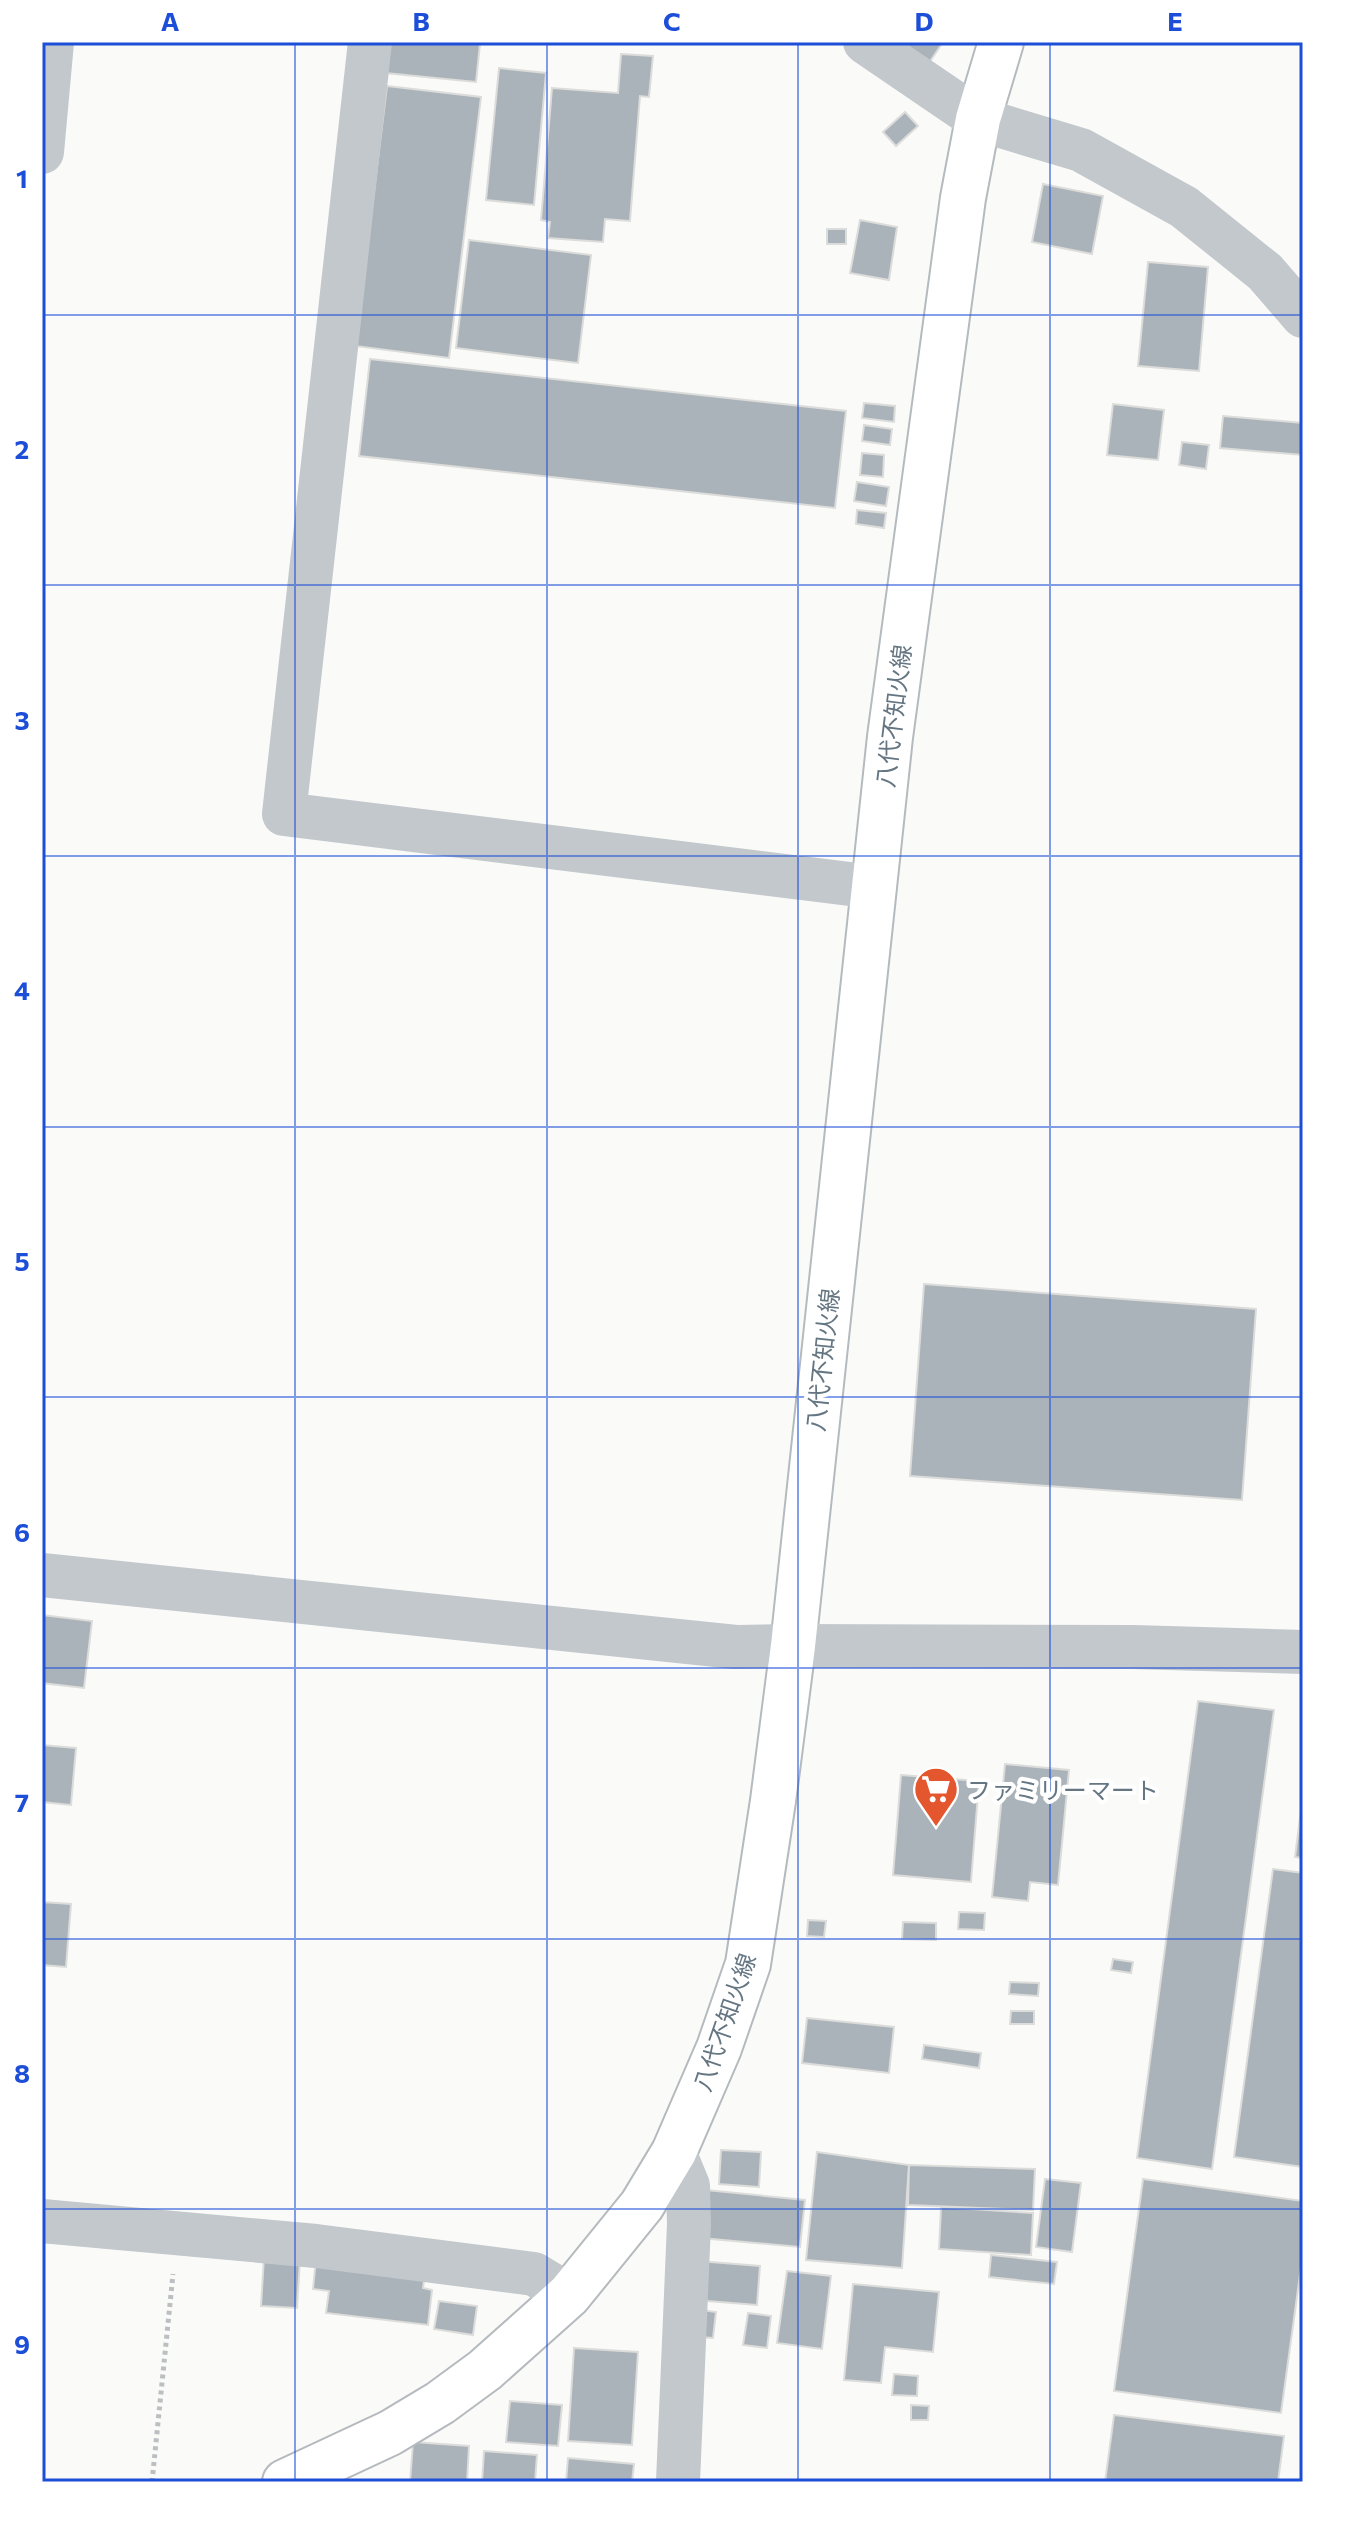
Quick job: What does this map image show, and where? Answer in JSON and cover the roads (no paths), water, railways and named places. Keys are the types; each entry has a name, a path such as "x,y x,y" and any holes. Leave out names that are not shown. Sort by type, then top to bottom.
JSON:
{"main road":[{"name":"八代不知火線","path":"285,2482 390,2433 440,2403 485,2370 569,2295 642,2205 674,2152 719,2048 748,1964 793,1646 890,737 958,228 978,119 1001,42"}],"street":[{"path":"42,152 52,42"},
{"path":"370,42 284,814 874,887"},
{"path":"865,42 978,119 1081,150 1184,207 1265,272 1303,316"},
{"path":"42,1575 736,1647 1133,1647 1303,1652"},
{"path":"674,2152 688,2186 689,2224 678,2482"},
{"path":"42,2221 316,2246 534,2274 569,2295"}],"place":[{"name":"ファミリーマート","path":"936,1828"}]}
